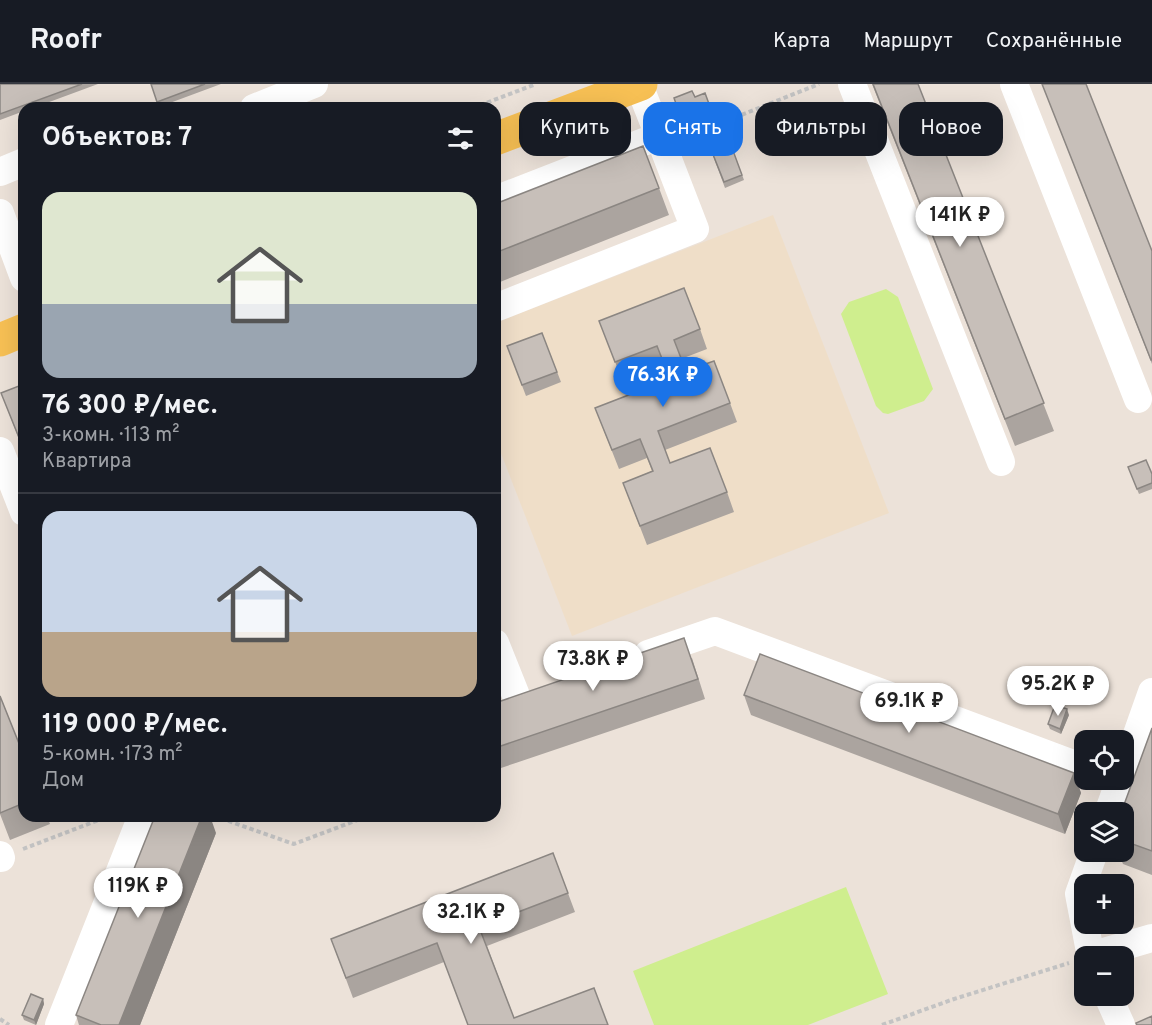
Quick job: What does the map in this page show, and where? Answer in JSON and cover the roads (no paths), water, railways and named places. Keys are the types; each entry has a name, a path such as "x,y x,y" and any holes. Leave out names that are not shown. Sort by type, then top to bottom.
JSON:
{"main road":[{"path":"501,137 640,84"},
{"path":"0,340 18,332"}],"lane":[{"path":"269,102 314,84"},
{"path":"640,84 647,102"},
{"path":"852,84 1001,462"},
{"path":"1014,84 1138,399"},
{"path":"501,198 643,147"},
{"path":"501,306 695,229 667,156"},
{"path":"0,172 18,164"},
{"path":"0,213 18,262"},
{"path":"0,452 18,497"},
{"path":"627,661 715,631 1074,764"},
{"path":"501,658 517,698"},
{"path":"1134,743 1152,692"},
{"path":"59,1025 140,822"},
{"path":"1084,946 1079,894 1090,862"},
{"path":"1125,946 1152,938"},
{"path":"1112,1006 1121,1025"}]}
